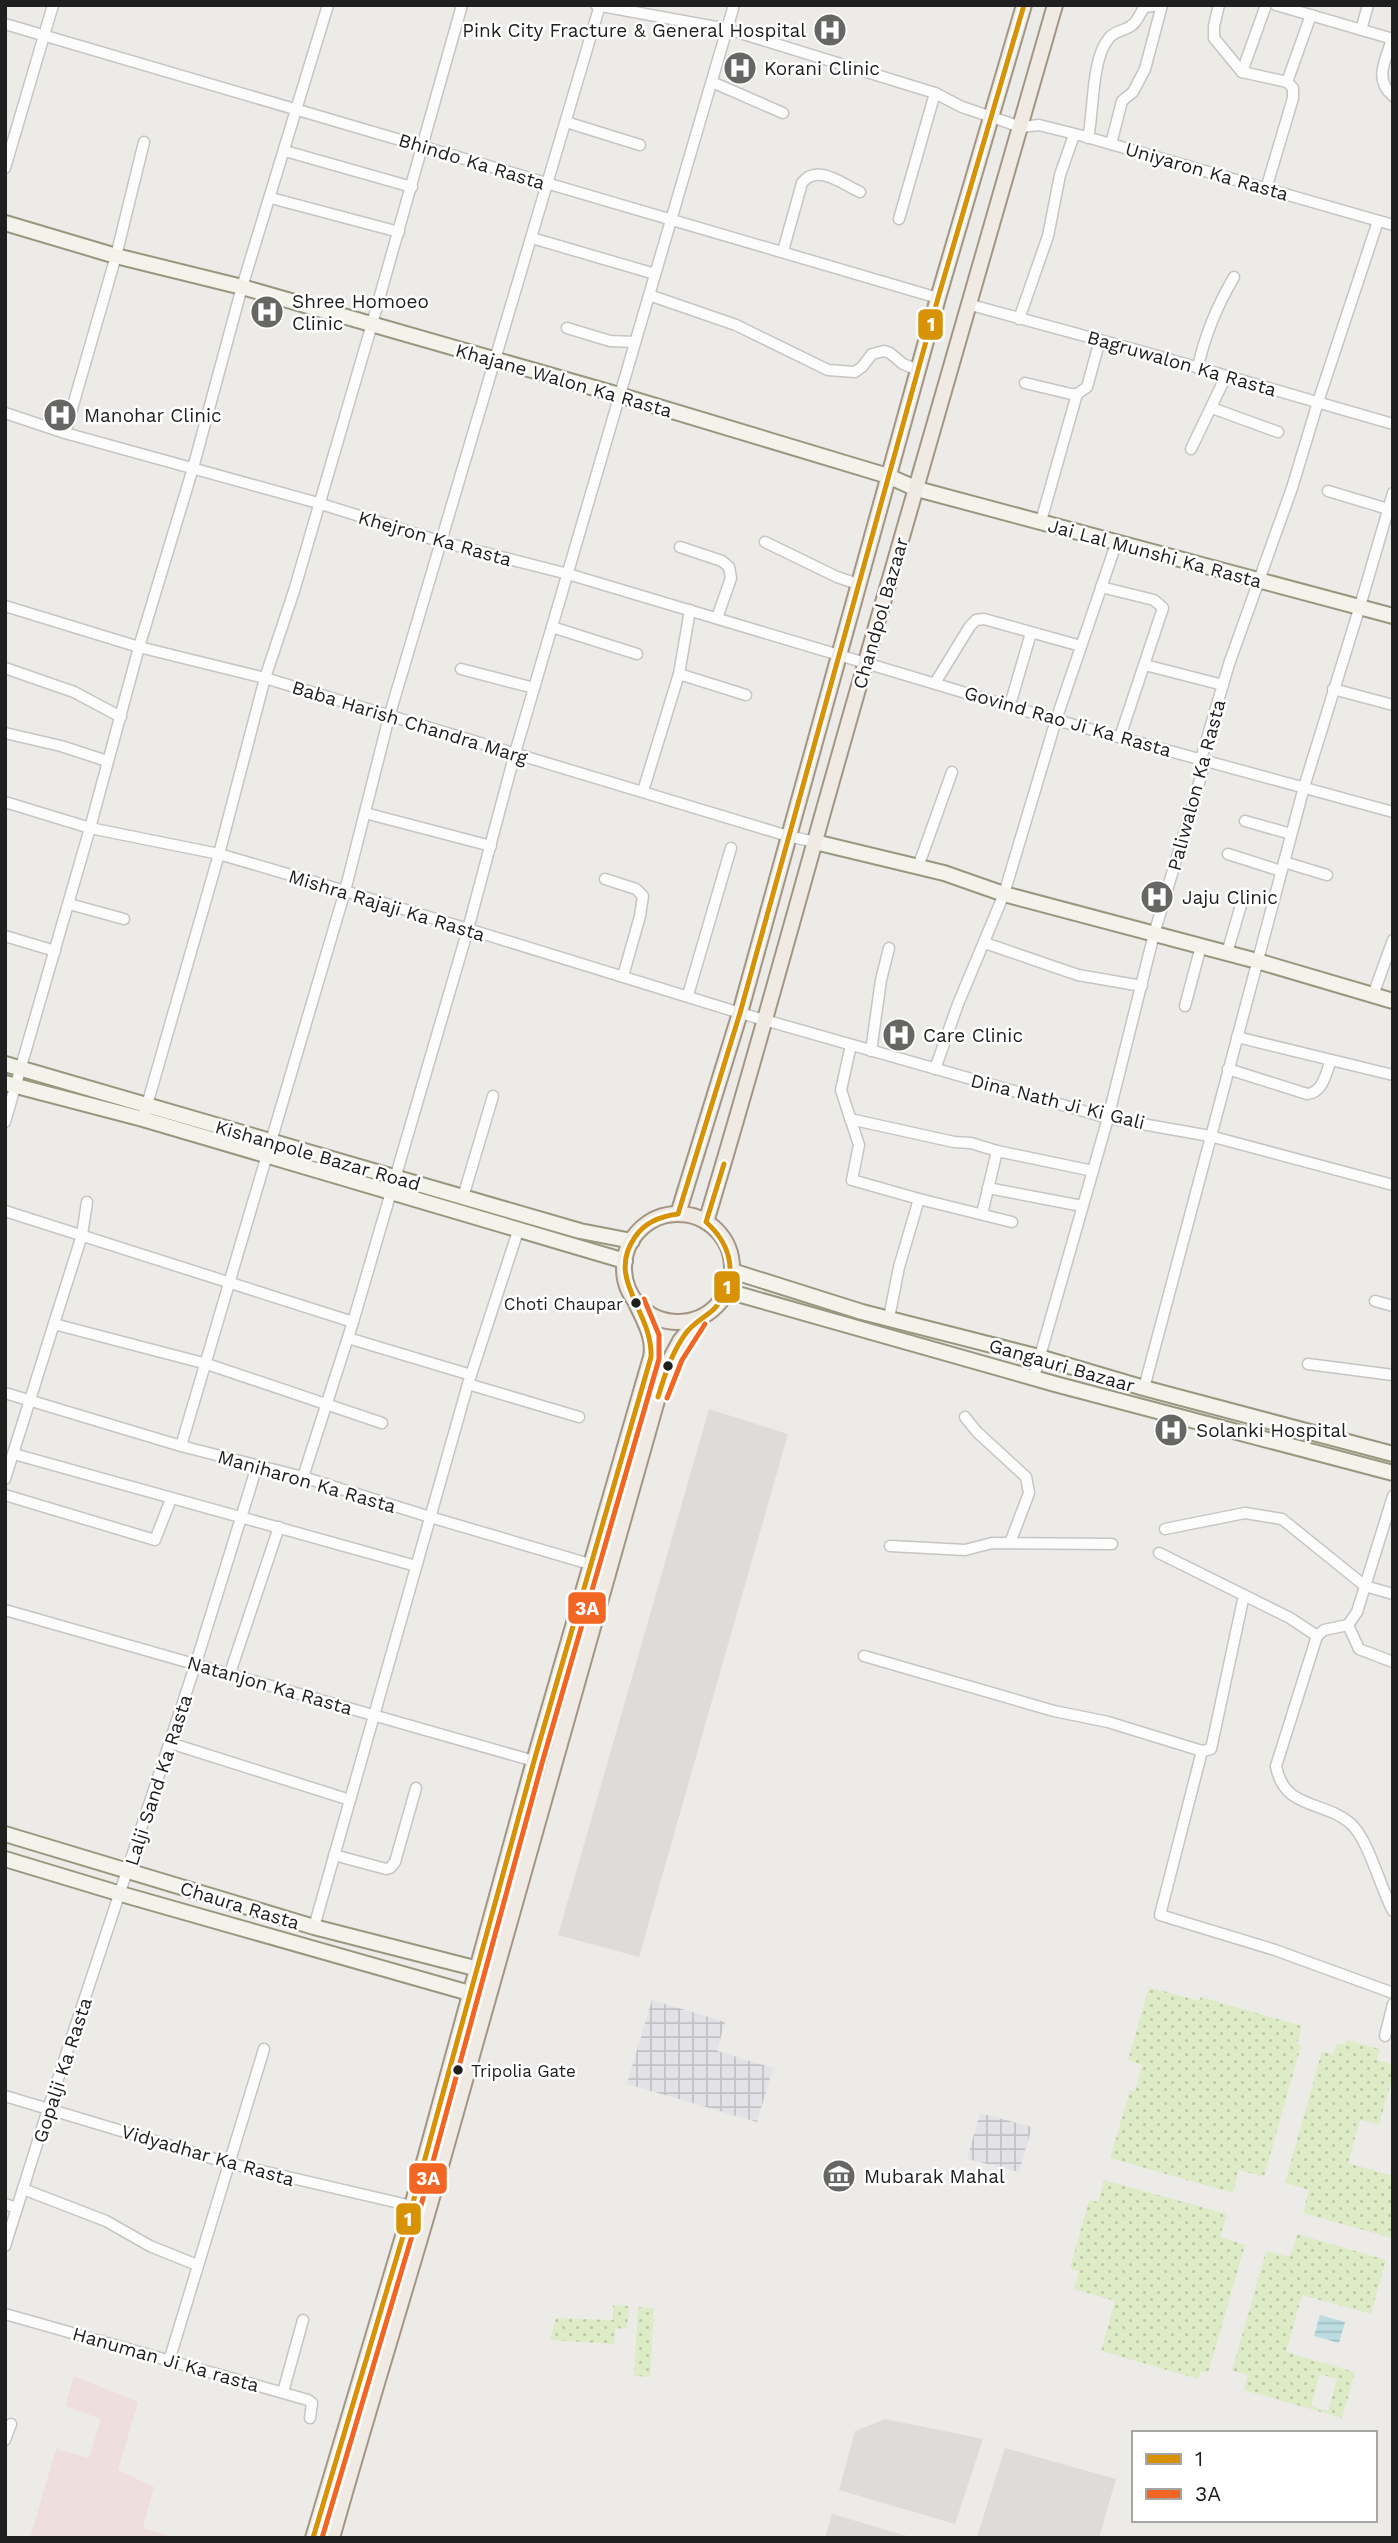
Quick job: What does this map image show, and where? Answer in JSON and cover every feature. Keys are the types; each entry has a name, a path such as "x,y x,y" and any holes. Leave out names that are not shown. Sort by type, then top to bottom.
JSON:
{"main road":[{"name":"Chandpol Bazaar","path":"678,1214 740,1013 938,298 1024,5"},
{"name":"Chandpol Bazaar","path":"706,1222 1055,5"},
{"path":"313,2538 412,2206 534,1761 653,1347 651,1336 629,1290 625,1261 632,1241 642,1228 655,1219 678,1214 696,1217 715,1228 728,1247 732,1271 727,1291 713,1310 698,1319 681,1323 665,1321 649,1314 636,1303"},
{"path":"332,2538 428,2210 667,1365 680,1341 698,1319"},
{"path":"412,2206 428,2210"}],"street":[{"path":"5,168 53,5"},
{"path":"5,1122 11,1085 22,1069 242,287 328,5"},
{"path":"143,1119 219,854 265,678 294,591 424,146 462,5"},
{"path":"303,1477 353,1322 468,929 515,753 734,5"},
{"path":"1088,138 1093,114 1093,89 1107,39 1115,32 1131,27 1145,7 1160,5 1145,69 1133,92 1122,101 1111,144"},
{"path":"1219,5 1214,38 1242,72 1287,82 1293,88 1293,97 1266,188"},
{"path":"1242,72 1266,5"},
{"path":"1276,5 1392,39 1382,78 1384,88 1393,96"},
{"path":"1361,30 1368,5"},
{"path":"181,1446 345,891 389,717 548,184 598,6"},
{"name":"Uniyaron Ka Rasta","path":"598,6 727,29 935,93 962,107 1021,127 1040,125 1393,225"},
{"path":"1287,82 1311,15"},
{"name":"Bhindo Ka Rasta","path":"5,24 938,298"},
{"path":"712,82 783,113"},
{"path":"899,219 935,93"},
{"path":"566,122 640,145"},
{"path":"1019,319 1048,236 1060,175 1074,135"},
{"path":"65,433 116,256 144,142"},
{"path":"285,151 412,187"},
{"path":"783,251 802,183 807,177 812,174 824,175 860,192"},
{"path":"271,198 399,232"},
{"name":"Paliwalon Ka Rasta","path":"1034,1377 1108,1118 1154,934 1205,763 1201,759 1223,685 1292,488 1378,220"},
{"name":"Khajane Walon Ka Rasta","path":"5,223 116,256 242,287 619,395 888,476 917,489"},
{"path":"532,237 655,274"},
{"path":"1198,367 1209,325 1234,277"},
{"path":"649,296 736,325 828,370 855,372 872,354 884,351 918,370"},
{"name":"Bagruwalon Ka Rasta","path":"971,305 1393,424"},
{"path":"567,328 610,341 635,342"},
{"path":"1025,383 1077,394 1087,387 1100,340"},
{"path":"1192,449 1226,376"},
{"path":"1041,521 1077,394"},
{"path":"1212,408 1278,432"},
{"name":"Khejron Ka Rasta","path":"5,413 65,433 318,503 442,542 568,574 838,656 866,662"},
{"name":"Jai Lal Munshi Ka Rasta","path":"917,489 1393,616"},
{"path":"1328,491 1388,509"},
{"path":"1144,1388 1304,787 1393,492"},
{"path":"936,1069 958,1004 1004,894 1056,720 1117,541"},
{"path":"765,542 837,578 858,584"},
{"path":"680,547 722,561 729,567 731,579 717,618"},
{"path":"1101,587 1154,600 1163,608 1120,737"},
{"name":"Baba Harish Chandra Marg","path":"5,606 139,647 265,678 815,842"},
{"path":"643,791 680,674 690,610"},
{"path":"935,683 970,625 976,620 984,619 1081,646"},
{"path":"552,627 637,654"},
{"path":"1010,705 1031,634"},
{"name":"Govind Rao Ji Ka Rasta","path":"866,662 1056,720 1393,813"},
{"path":"1145,665 1223,685"},
{"path":"5,668 74,692 121,717"},
{"path":"461,669 534,688"},
{"path":"680,674 746,695"},
{"path":"1333,689 1393,705"},
{"path":"5,733 61,746 107,761"},
{"path":"918,867 952,772"},
{"name":"Mishra Rajaji Ka Rasta","path":"5,802 90,828 219,854 766,1020"},
{"path":"365,813 491,846"},
{"path":"1245,821 1291,834"},
{"path":"815,842 944,873 1004,894 1257,961 1393,1001"},
{"path":"688,995 730,848"},
{"path":"1228,854 1327,875"},
{"path":"605,879 636,889 643,897 623,976"},
{"path":"69,904 124,919"},
{"path":"1227,953 1241,905"},
{"path":"5,936 55,951"},
{"path":"1373,995 1393,940"},
{"path":"985,943 1078,975 1143,986"},
{"path":"1185,1006 1201,947"},
{"path":"871,1051 881,980 889,948"},
{"name":"Dina Nath Ji Ki Gali","path":"766,1020 1108,1118 1210,1136 1393,1185"},
{"path":"1237,1037 1393,1074"},
{"path":"851,1045 841,1090 859,1151 852,1180 1012,1222"},
{"path":"1228,1069 1307,1094 1320,1088 1331,1060"},
{"name":"Kishanpole Bazar Road","path":"5,1064 272,1142 518,1231 625,1261"},
{"path":"11,1085 143,1119 267,1157 393,1185"},
{"path":"463,1197 493,1096"},
{"path":"850,1119 1093,1171"},
{"path":"982,1214 997,1151"},
{"name":"Kishanpole Bazar Road","path":"393,1185 463,1197 580,1231 632,1241"},
{"path":"988,1188 1082,1206"},
{"path":"889,1318 899,1267 919,1199"},
{"path":"5,1479 82,1234 87,1202"},
{"path":"5,1210 353,1322"},
{"path":"313,1927 470,1379 518,1231"},
{"name":"Gangauri Bazaar","path":"732,1271 889,1318 1393,1454"},
{"path":"727,1291 1393,1473"},
{"path":"1375,1301 1393,1306"},
{"path":"54,1324 207,1364 382,1423"},
{"path":"348,1338 579,1417"},
{"path":"1308,1364 1393,1375"},
{"name":"Maniharon Ka Rasta","path":"5,1393 181,1446 303,1477 610,1570"},
{"path":"965,1417 977,1432 1024,1474 1028,1482 1026,1505 1010,1544"},
{"path":"14,1454 416,1566"},
{"name":"Lalji Sand Ka Rasta","path":"121,1894 257,1466"},
{"path":"5,1495 155,1540 171,1499"},
{"path":"1393,1496 1357,1612 1348,1625 1324,1630 1317,1636 1276,1766 1279,1782 1288,1793 1348,1821 1359,1832 1393,1911"},
{"path":"1165,1529 1245,1513 1282,1519 1365,1586 1393,1594"},
{"path":"230,1673 279,1527"},
{"path":"890,1546 965,1550 992,1543 1112,1544"},
{"path":"1159,1553 1290,1618 1317,1636"},
{"path":"864,1656 1054,1712 1108,1722 1202,1751 1211,1749 1244,1595"},
{"name":"Natanjon Ka Rasta","path":"5,1611 534,1761"},
{"path":"1348,1625 1359,1649 1393,1662"},
{"path":"170,1744 350,1800"},
{"path":"1202,1751 1160,1915 1275,1950 1393,1993"},
{"path":"334,1855 390,1868 395,1861 416,1788"},
{"name":"Chaura Rasta","path":"5,1834 313,1927 494,1973"},
{"name":"Chaura Rasta","path":"5,1859 486,1998"},
{"name":"Gopalji Ka Rasta","path":"5,2246 121,1894"},
{"path":"1385,2036 1393,2004"},
{"path":"169,2361 264,2049"},
{"name":"Vidyadhar Ka Rasta","path":"5,2096 228,2162 412,2206"},
{"path":"23,2189 106,2221 150,2246 197,2265"},
{"path":"5,2204 17,2208"},
{"name":"Hanuman Ji Ka rasta","path":"5,2314 283,2392 312,2403 310,2418"},
{"path":"283,2392 303,2320"},
{"path":"5,2440 10,2424"}],"shaded area":[{"path":"709,1409 788,1434 639,1957 558,1935"},
{"path":"652,2000 725,2022 717,2051 773,2068 757,2122 627,2084"},
{"path":"980,2113 1032,2127 1019,2172 967,2159"},
{"path":"74,2376 138,2402 118,2470 154,2487 143,2528 177,2538 30,2538 56,2449 89,2458 101,2419 65,2406"},
{"path":"885,2419 983,2439 955,2524 839,2490 855,2431"},
{"path":"1005,2448 1116,2479 1099,2538 977,2537"},
{"path":"832,2514 914,2538 825,2538"}],"green space":[{"path":"1149,1987 1199,2001 1201,1997 1302,2026 1297,2044 1301,2046 1264,2177 1239,2170 1233,2193 1110,2158 1130,2090 1135,2091 1142,2065 1128,2060"},
{"path":"1347,2040 1380,2049 1377,2060 1393,2065 1393,2075 1379,2125 1360,2120 1348,2163 1393,2176 1392,2238 1303,2213 1309,2190 1285,2183 1322,2051 1333,2055 1337,2043 1345,2045"},
{"path":"1104,2180 1227,2214 1220,2237 1245,2245 1208,2373 1201,2371 1198,2379 1101,2351 1115,2301 1074,2289 1079,2271 1070,2268 1089,2200 1098,2202"},
{"path":"1297,2234 1386,2260 1371,2314 1302,2295 1286,2352 1355,2372 1342,2418 1244,2390 1248,2375 1232,2371 1266,2251 1290,2257","holes":["1320,2374 1337,2379 1328,2411 1311,2406"]},
{"path":"613,2305 629,2306 627,2329 615,2328 614,2344 550,2340 556,2318 613,2320"},
{"path":"638,2307 654,2308 650,2377 634,2376"}],"water":[{"path":"1320,2315 1345,2322 1339,2343 1314,2336"}],"transit line":[{"name":"1","path":"313,2538 412,2206 534,1761 651,1357 650,1340 627,1282 627,1253 644,1227 660,1218 678,1214 740,1013 938,298 1024,5"},
{"name":"1","path":"658,1397 669,1364 681,1340 715,1308 728,1286 730,1263 727,1252 722,1241 706,1222 724,1164"},
{"name":"3A","path":"322,2538 420,2209 542,1763 659,1359 659,1335 644,1299"},
{"name":"3A","path":"667,1398 682,1360 705,1324"}],"place":[{"name":"Pink City Fracture & General Hospital","path":"830,30"},
{"name":"Korani Clinic","path":"740,68"},
{"name":"Shree Homoeo Clinic","path":"267,312"},
{"name":"Manohar Clinic","path":"60,415"},
{"name":"Jaju Clinic","path":"1157,897"},
{"name":"Care Clinic","path":"899,1035"},
{"name":"Choti Chaupar","path":"636,1303"},
{"name":"Solanki Hospital","path":"1171,1430"},
{"name":"Tripolia Gate","path":"458,2070"},
{"name":"Mubarak Mahal","path":"839,2176"}]}
